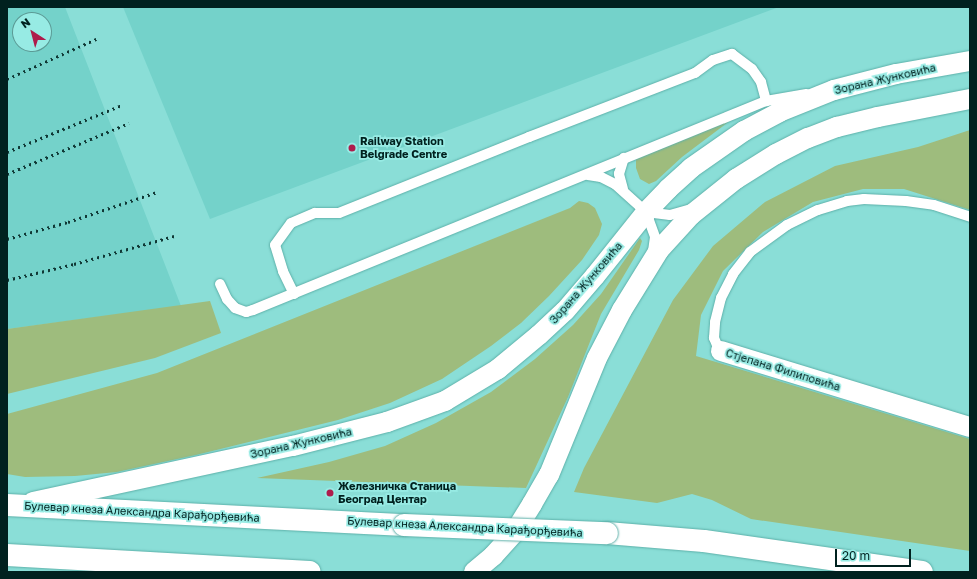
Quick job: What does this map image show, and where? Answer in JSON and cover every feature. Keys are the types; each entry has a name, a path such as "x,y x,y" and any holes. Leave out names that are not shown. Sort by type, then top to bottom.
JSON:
{"main road":[{"name":"Булевар кнеза Александра Карађорђевића","path":"12,505 404,525 607,533 704,541 799,563 922,572"},
{"path":"7,555 310,572"}],"street":[{"name":"Зорана Жунковића","path":"12,505 314,440 388,422 425,410 445,401 498,369 565,311 646,212 691,168 727,141 779,112 834,90 896,74 970,61"},
{"path":"474,572 493,556 514,533 549,475 597,358 622,310 646,271 675,231 710,199 756,166 808,138 837,128 871,119 970,99"},
{"name":"Стјепана Филиповића","path":"722,351 970,426"}],"lane":[{"path":"294,294 283,271 275,245 291,223 315,213 339,213 695,73 713,60 732,54 752,69 761,82 766,101"},
{"path":"220,284 227,299 234,308 246,312 588,175 624,158 766,101 834,90"},
{"path":"623,189 619,174 624,158"},
{"path":"588,175 608,180 623,189 646,212 655,237 655,247 646,271"},
{"path":"646,212 670,216 688,211 710,199"},
{"name":"Стјепана Филиповића","path":"722,351 716,345 714,338 715,322 721,298 732,274 750,252 787,225 818,210 847,201 864,199 906,201 934,205 970,217"}],"shaded area":[{"path":"7,7 65,7 181,306 7,329"},
{"path":"123,7 779,7 210,219"},
{"path":"735,117 682,157 656,181 649,184 640,179 636,168 636,159"},
{"path":"970,130 970,210 904,189 863,189 813,202 763,232 723,271 701,315 696,356 970,439 970,551 751,519 712,500 692,494 657,503 574,492 584,468 673,300 713,246 765,202 835,166 918,147"},
{"path":"579,201 588,203 595,208 602,224 599,235 582,260 549,296 521,323 491,346 442,379 390,403 338,420 196,455 117,472 75,476 25,477 7,474 7,414 157,373 570,208"},
{"path":"640,238 642,241 639,250 601,314 568,397 526,488 257,478 329,462 385,446 436,423 491,392 535,359 573,325 601,294"},
{"path":"210,301 221,333 155,358 7,394 7,329"}],"railway":[{"path":"7,79 96,39"},
{"path":"7,152 122,105"},
{"path":"7,174 129,123"},
{"path":"7,239 68,222 157,192"},
{"path":"7,280 74,264 174,236"}],"place":[{"name":"Railway Station Belgrade Centre","path":"352,148"},
{"name":"Железничка Станица Београд Центар","path":"330,493"}]}
